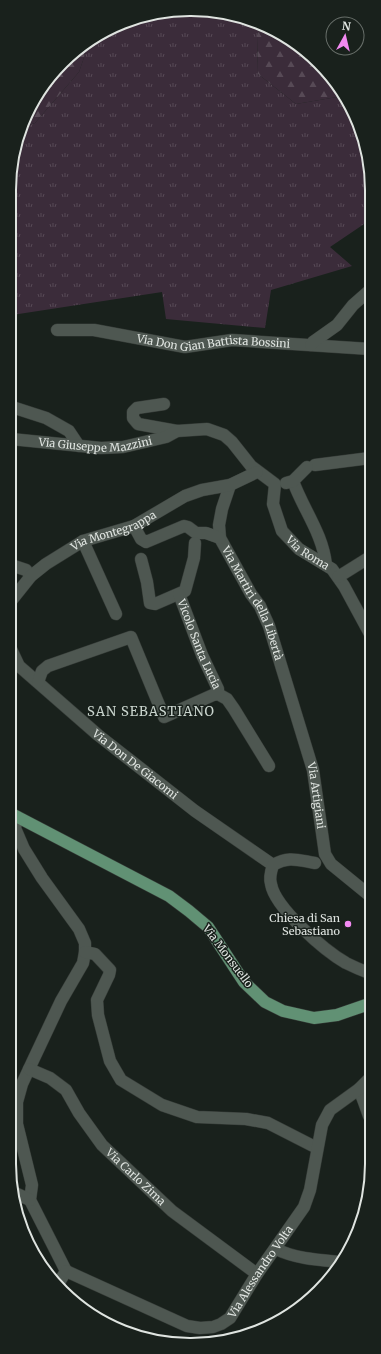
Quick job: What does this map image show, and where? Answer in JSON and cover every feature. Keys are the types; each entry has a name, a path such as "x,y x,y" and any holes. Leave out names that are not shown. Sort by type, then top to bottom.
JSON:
{"main road":[{"name":"Via Monsuello","path":"16,816 155,889 189,911 208,927 244,982 265,1002 283,1011 314,1018 337,1015 365,1005"}],"street":[{"path":"311,346 313,342 337,325 353,305 365,294"},
{"name":"Via Don Gian Battista Bossini","path":"57,330 94,330 185,346 232,340 365,349"},
{"name":"Via Giuseppe Mazzini","path":"164,404 137,408 133,412 133,418 138,424 177,431 207,429 224,435 257,472"},
{"path":"16,408 46,418 70,431 79,446"},
{"name":"Via Giuseppe Mazzini","path":"16,439 101,448 123,447 166,436 177,431"},
{"path":"230,485 257,472 275,484 293,481 311,466 365,459"},
{"path":"293,481 319,538 325,555 326,565"},
{"name":"Via Roma","path":"275,484 273,504 282,531 298,549 332,569 365,625"},
{"name":"Via Montegrappa","path":"16,595 31,576 46,564 83,541 134,526 185,496 202,490 230,485"},
{"name":"Via Martiri della Libertà","path":"230,485 222,509 219,525 220,538 251,594 260,606 269,626 287,681"},
{"path":"134,526 141,539 146,542 184,526 188,527 195,537 194,558 190,568 186,591 155,604 150,603 141,559"},
{"path":"195,537 206,533 220,538"},
{"path":"83,541 116,614"},
{"path":"338,577 365,560"},
{"path":"16,567 26,570 31,576"},
{"name":"Vicolo Santa Lucia","path":"179,594 202,656 218,689 218,694"},
{"path":"38,682 42,671 48,666 131,637 164,717 218,694 227,699 234,709 268,766"},
{"name":"Via Don De Giacomi","path":"16,660 19,666 98,735 195,811 272,865"},
{"name":"Via Artigiani","path":"287,681 313,770 325,854 330,864 365,892"},
{"path":"16,830 24,850 42,878 79,929 85,943 86,952 83,963 61,1001 22,1084 17,1102 17,1124 32,1184 30,1200 66,1270 60,1280"},
{"path":"315,863 292,859 282,860 272,865 270,872 270,883 275,895 286,911 322,946 345,962 365,971"},
{"path":"86,952 95,954 110,970 97,1000 98,1015 110,1061 120,1080 162,1105 197,1117 246,1119 268,1123 317,1148"},
{"name":"Via Carlo Zima","path":"29,1069 50,1078 66,1090 79,1113 102,1145 172,1211 257,1274"},
{"name":"Via Alessandro Volta","path":"66,1270 188,1326 200,1328 221,1324 230,1318 257,1274 276,1249 304,1206 310,1190 322,1125 330,1110 365,1083"},
{"path":"359,1089 365,1105"},
{"path":"19,1195 30,1200"},
{"path":"276,1249 288,1255 335,1261"}],"green space":[{"path":"179,16 213,17 247,25 259,30 257,35 258,74 296,104 338,97 356,134 364,168 365,223 330,247 352,266 271,290 265,328 166,319 162,292 16,314 16,179 19,156 28,125 35,123 79,72 86,50 94,45 124,29 156,19"},
{"path":"259,30 278,39 297,52 322,75 338,97 296,104 258,74 257,35"},
{"path":"86,50 79,72 35,123 28,125 39,103 52,84 75,59"}],"place":[{"name":"Chiesa di San Sebastiano","path":"348,924"}],"district":[{"name":"SAN SEBASTIANO","path":"151,711"}]}
